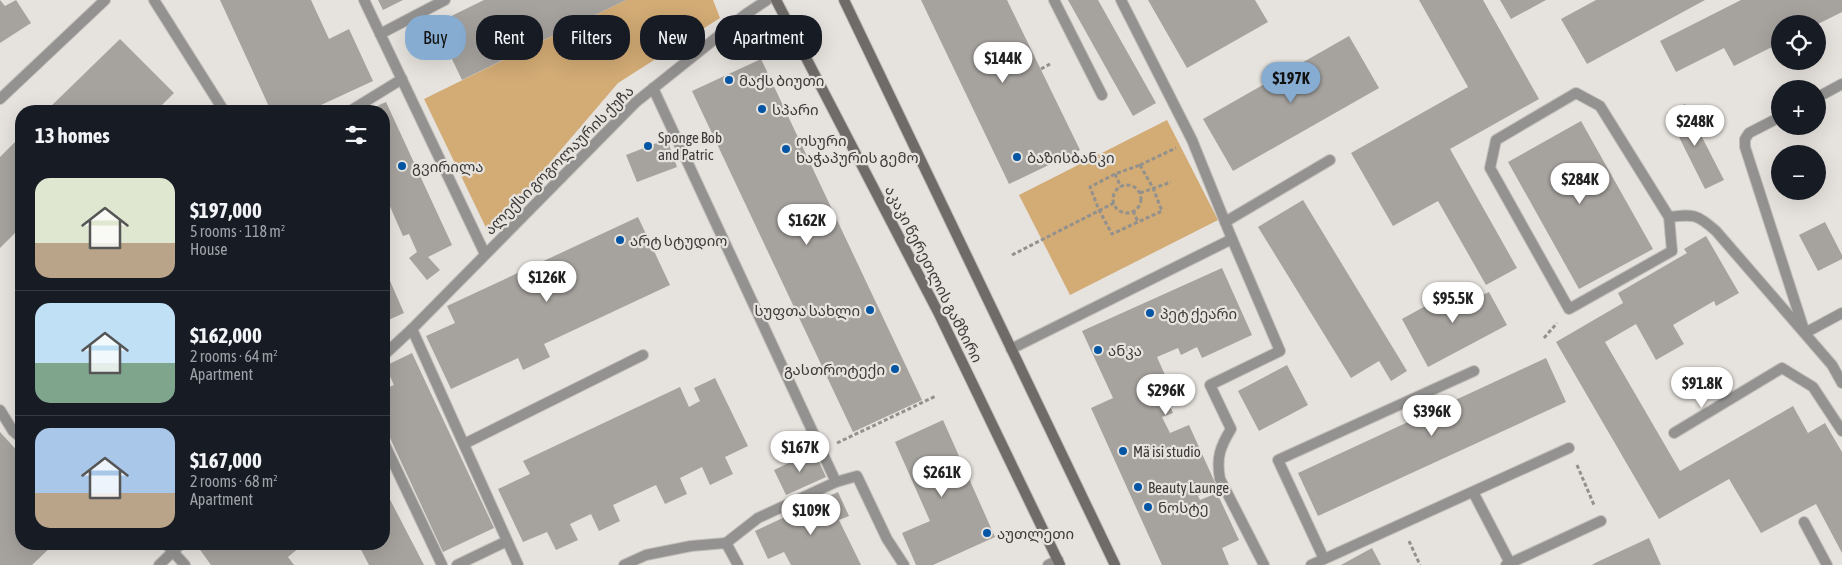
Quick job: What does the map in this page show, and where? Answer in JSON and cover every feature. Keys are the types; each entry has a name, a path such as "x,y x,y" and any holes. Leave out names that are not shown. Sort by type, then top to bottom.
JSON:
{"main road":[{"name":"აკაკი წერეთლის გამზირი","path":"776,0 939,314 1059,562"},
{"path":"844,0 1115,565"}],"street":[{"path":"0,99 105,0"},
{"path":"154,0 220,105"},
{"path":"364,0 485,254"},
{"path":"380,34 445,0"},
{"name":"ალექსი გოგოლაურის ქუჩა","path":"390,349 412,330 636,102 746,14 767,0"},
{"path":"1054,0 1102,95"},
{"path":"1121,0 1192,140 1280,351 1210,385 1231,429 1221,444 1217,465 1220,479 1264,565"},
{"path":"360,105 402,79"},
{"path":"1826,93 1842,84"},
{"path":"653,88 836,482"},
{"path":"1576,93 1600,106 1668,217 1672,251 1569,309 1490,168 1496,140 1576,93"},
{"path":"1771,122 1750,133 1745,139 1745,147 1805,333"},
{"path":"1226,222 1330,160"},
{"path":"1668,217 1686,215 1701,218 1716,231 1832,365 1842,383"},
{"path":"1011,349 1232,239"},
{"path":"1805,333 1842,313"},
{"path":"412,330 518,565"},
{"path":"464,444 643,355"},
{"path":"1674,434 1782,368 1813,387 1842,431"},
{"path":"1324,559 1278,460 1474,371"},
{"path":"0,410 15,433"},
{"path":"1311,565 1569,448"},
{"path":"390,455 442,565"},
{"path":"624,565 646,555 691,546 726,543 758,518 836,482 857,476 887,539 904,565"},
{"path":"1473,492 1508,564 1602,521"},
{"path":"1804,522 1827,565"},
{"path":"456,565 507,541"},
{"path":"726,543 738,565"},
{"path":"159,565 169,550"},
{"path":"172,550 185,565"},
{"path":"1048,565 1059,562"}],"path":[{"path":"1040,69 1050,64"},
{"path":"1140,165 1153,188 1162,211 1112,234 1099,210 1090,187 1192,140"},
{"path":"1115,174 1122,187"},
{"path":"1140,193 1171,182"},
{"path":"1130,185 1140,193 1142,201 1139,208 1133,211 1118,210 1113,196 1122,187 1130,185"},
{"path":"1012,255 1114,203"},
{"path":"1133,211 1138,222"},
{"path":"821,451 936,396"},
{"path":"1569,448 1602,521"},
{"path":"1401,524 1420,565"}],"shaded area":[{"path":"626,0 713,0 719,15 715,15 715,21 705,28 705,15 640,15 640,60 654,60 618,83 489,234 424,99 504,60 543,60 543,41 553,36 553,60 630,60 630,15 595,15"},
{"path":"1167,120 1218,220 1070,295 1019,195"}],"building":[{"path":"0,0 5,6 16,0 31,23 0,43"},
{"path":"220,0 311,0 329,39 349,29 373,81 321,105 268,105"},
{"path":"378,0 403,0 383,10"},
{"path":"484,0 626,0 595,15 553,15 553,36 543,40 543,15 476,15 476,60 503,60 462,80 452,60 466,60 466,15 453,15"},
{"path":"921,0 1007,0 1080,150 1009,184"},
{"path":"1068,0 1098,0 1156,103 1133,116"},
{"path":"1148,0 1255,0 1268,22 1187,68"},
{"path":"1419,0 1483,0 1539,99 1450,149 1517,268 1486,285 1438,201 1393,226 1351,153 1468,87"},
{"path":"1500,0 1546,0 1511,19"},
{"path":"1596,0 1705,0 1587,64 1561,19"},
{"path":"1741,0 1842,0 1842,12 1826,20 1826,15 1771,15 1771,48 1734,66 1724,48 1676,72 1660,41"},
{"path":"1349,36 1379,88 1233,171 1203,119"},
{"path":"120,39 174,93 162,105 52,105"},
{"path":"761,60 922,400 853,432 692,91"},
{"path":"1685,104 1724,180 1705,189 1667,113"},
{"path":"390,111 452,245 428,257 440,270 427,280 409,258 417,252 409,234 403,236 390,207"},
{"path":"1581,121 1653,249 1579,289 1508,162"},
{"path":"667,139 677,167 637,182 626,155"},
{"path":"15,142 15,233 0,248 0,157"},
{"path":"1303,200 1407,371 1391,381 1379,361 1351,378 1258,227"},
{"path":"638,217 670,285 544,344 550,357 523,370 518,358 451,389 426,336 455,323 447,306"},
{"path":"1825,222 1842,255 1842,259 1818,271 1799,235"},
{"path":"1706,236 1739,293 1716,306 1714,301 1673,325 1684,344 1656,360 1636,324 1605,342 1680,471 1793,406 1808,433 1825,423 1842,452 1842,553 1816,504 1761,533 1729,479 1659,519 1556,342 1623,303 1618,293 1687,253 1684,249"},
{"path":"1222,268 1252,335 1202,358 1197,347 1181,355 1178,348 1157,357 1165,375 1157,378 1173,413 1162,417 1170,433 1189,425 1217,487 1198,496 1200,500 1217,493 1239,540 1222,548 1229,565 1162,565 1091,408 1113,398 1082,331"},
{"path":"390,281 404,313 390,319"},
{"path":"1475,288 1480,296 1489,292 1507,325 1428,367 1402,319 1456,289 1460,296"},
{"path":"412,353 494,528 443,552 390,438 390,387 394,385 390,377 390,364"},
{"path":"1546,358 1566,402 1318,516 1298,473"},
{"path":"1287,365 1308,405 1259,431 1238,391"},
{"path":"715,378 748,446 725,457 733,474 710,485 702,467 680,478 687,494 665,504 656,485 613,505 620,521 599,531 591,514 570,524 578,540 556,550 547,532 523,542 498,489 530,474 523,461 680,387 689,407 700,401 694,388"},
{"path":"943,420 995,537 933,565 916,565 902,533 930,521 895,442"},
{"path":"0,432 15,448 15,550 48,550 32,565 0,565"},
{"path":"814,451 826,477 786,495 774,470"},
{"path":"838,492 849,516 839,520 861,565 791,565 784,552 768,559 755,531"},
{"path":"390,500 424,565 369,565 361,550 390,550"},
{"path":"1649,538 1661,565 1592,565 1595,563"},
{"path":"1372,548 1381,565 1341,565"},
{"path":"200,550 296,550 288,557 294,565 211,565"}],"place":[{"name":"მაქს ბიუთი","path":"729,80"},
{"name":"სპარი","path":"762,109"},
{"name":"Sponge Bob and Patric","path":"648,146"},
{"name":"ოსური ხაჭაპურის გემო","path":"786,149"},
{"name":"ბაზისბანკი","path":"1017,157"},
{"name":"გვირილა","path":"402,166"},
{"name":"არტ სტუდიო","path":"620,240"},
{"name":"სუფთა სახლი","path":"870,310"},
{"name":"პეტ ქეარი","path":"1150,313"},
{"name":"ანკა","path":"1098,350"},
{"name":"გასთროტექი","path":"895,369"},
{"name":"Mä isi studio","path":"1123,451"},
{"name":"Beauty Launge","path":"1138,487"},
{"name":"ნოსტე","path":"1148,507"},
{"name":"აუთლეთი","path":"987,533"}]}
